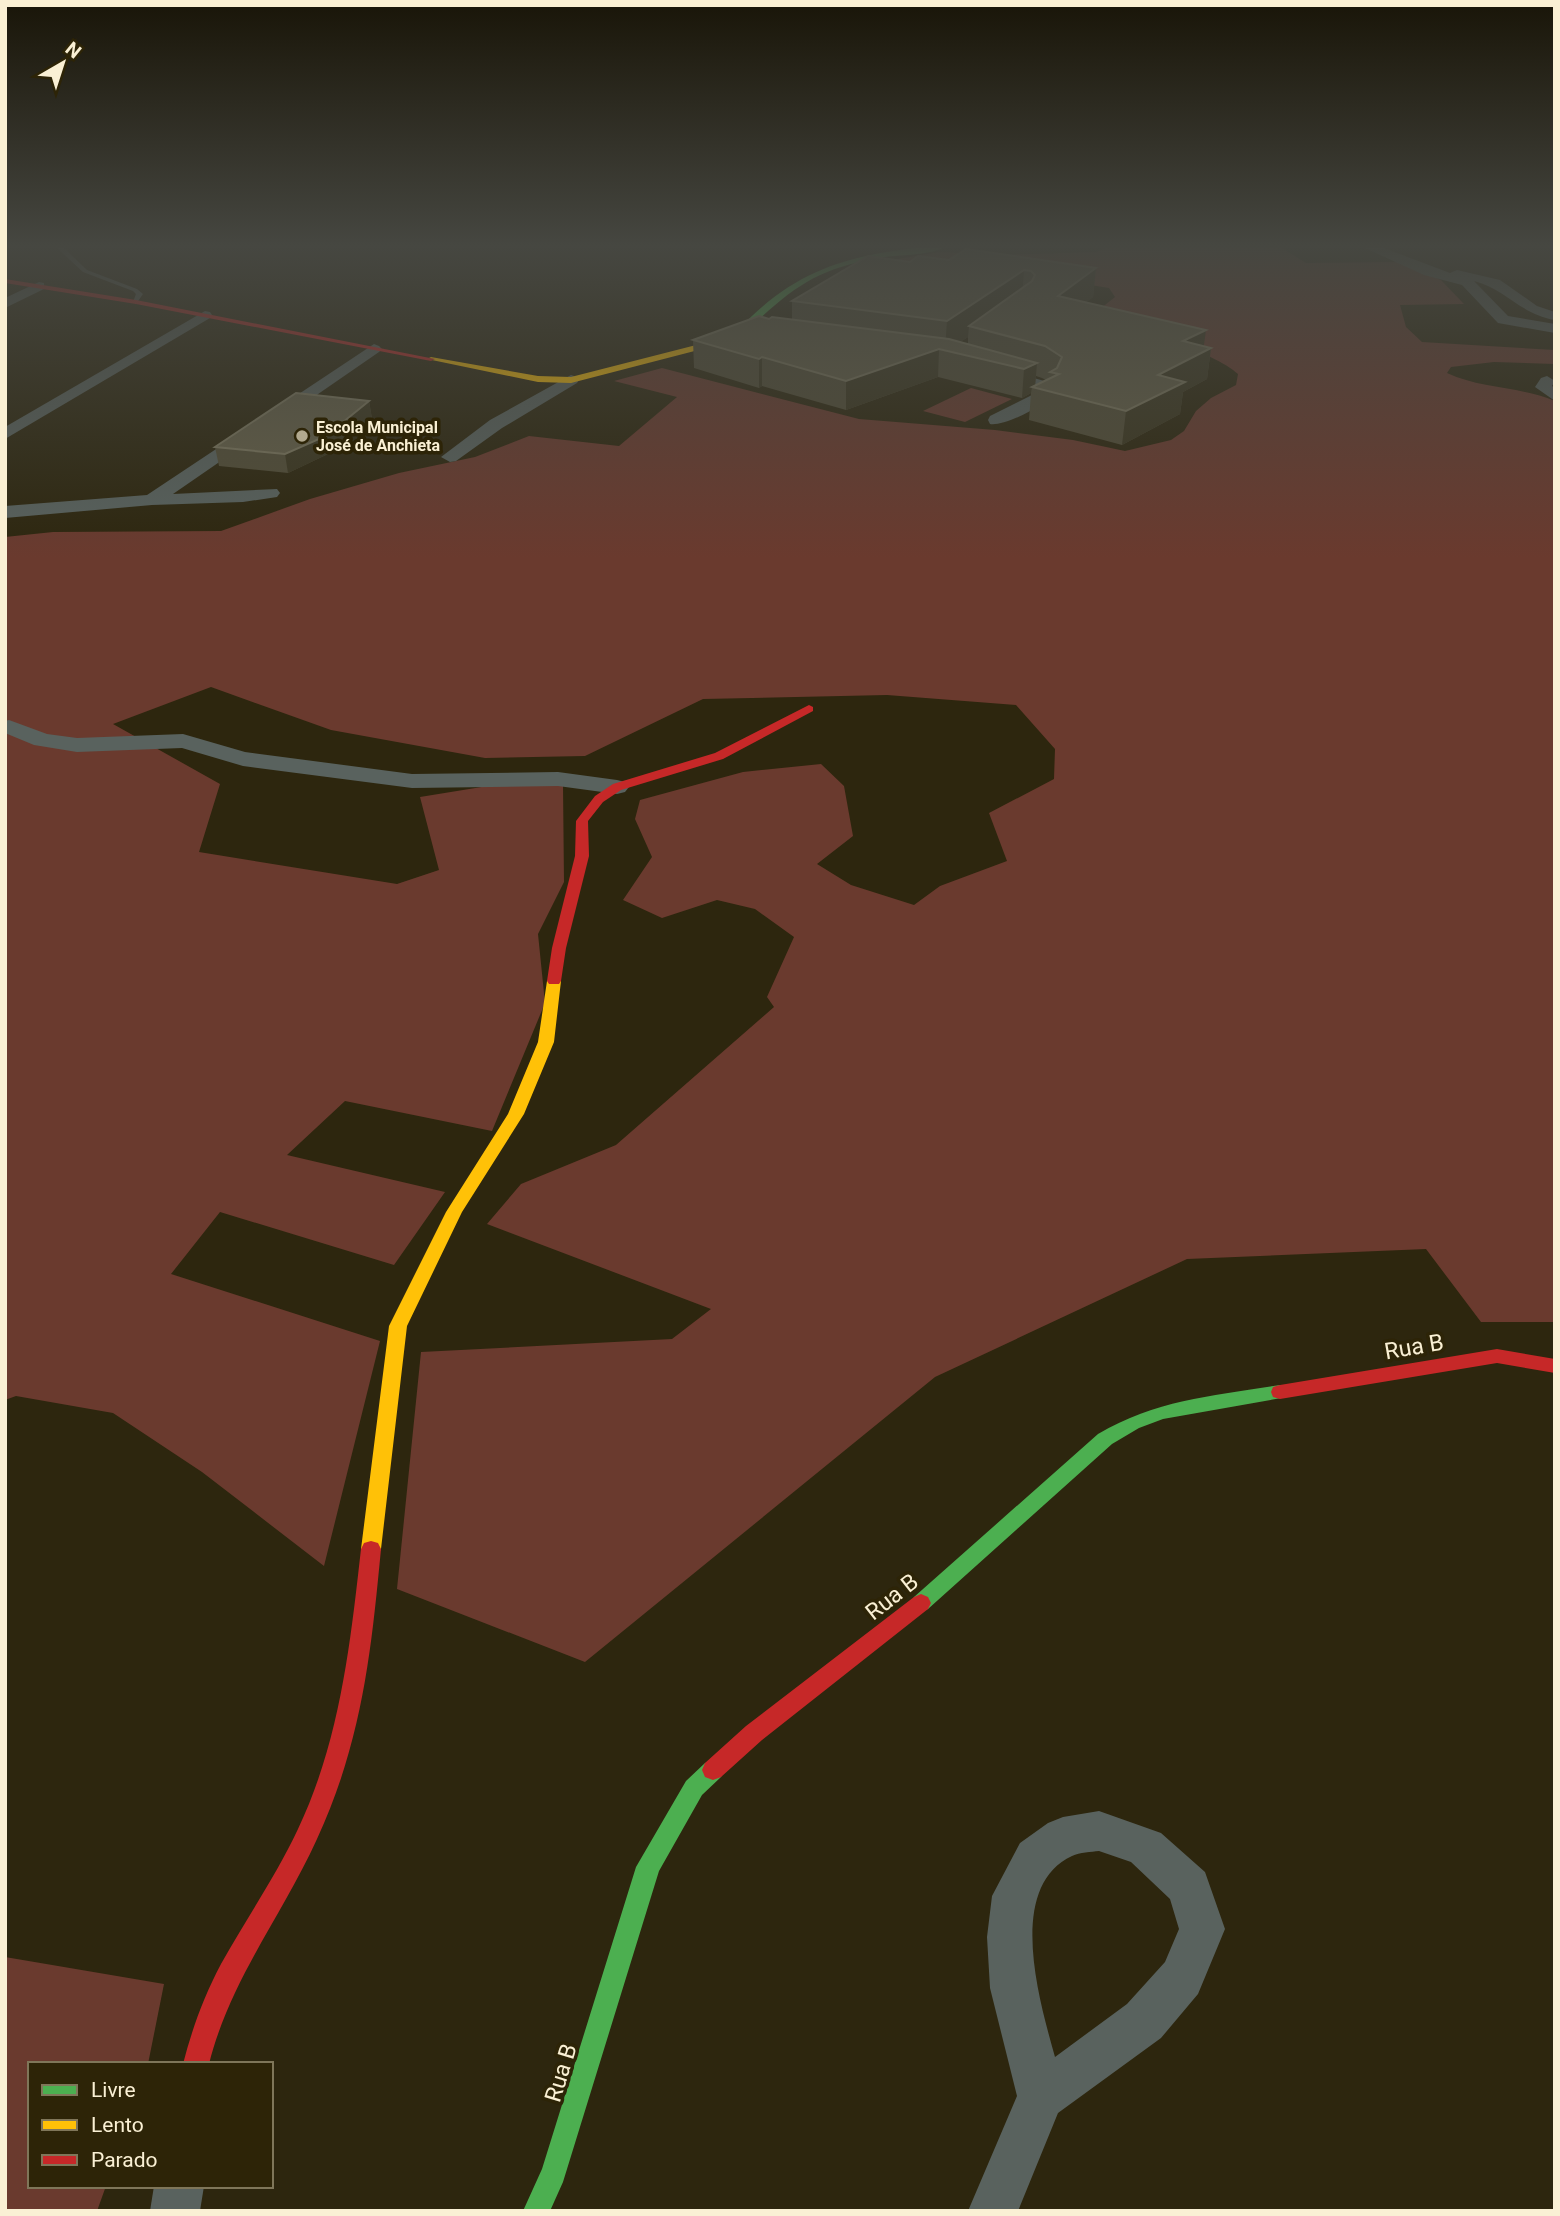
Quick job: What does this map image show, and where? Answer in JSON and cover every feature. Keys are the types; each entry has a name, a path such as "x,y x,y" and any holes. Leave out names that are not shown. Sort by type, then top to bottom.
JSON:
{"street":[{"path":"5,434 144,351"},
{"path":"152,500 370,351"},
{"path":"387,351 538,379 571,380 683,351"},
{"path":"982,369 1042,385 1049,390 1046,396 996,420"},
{"path":"450,457 496,424 571,380"},
{"path":"5,512 271,493"},
{"path":"196,2062 201,2038 221,1989 307,1836 331,1775 355,1686 398,1326 454,1212 516,1114 546,1042 559,948 582,856 582,821 599,799 617,787 719,756 809,709"},
{"path":"9,727 42,740 77,745 183,741 243,759 412,782 558,779 617,787"},
{"name":"Rua B","path":"536,2211 554,2173 648,1867 694,1788 754,1733 930,1596 1105,1439 1132,1423 1161,1412 1497,1356 1555,1366"},
{"path":"993,2211 1041,2096 1144,2021 1182,1978 1202,1929 1189,1887 1146,1847 1099,1831 1063,1837 1036,1857 1014,1896 1010,1937 1013,1988 1041,2096"},
{"path":"176,2211 178,2188"}],"shaded area":[{"path":"1199,351 1555,351 1555,364 1494,362 1451,367 1447,373 1473,382 1555,401 1555,1322 1481,1322 1426,1249 1187,1259 935,1377 585,1662 397,1589 421,1352 672,1339 711,1309 487,1224 521,1184 616,1145 774,1007 767,997 794,937 755,909 717,900 662,918 623,900 652,857 635,819 640,800 743,772 821,764 844,786 853,836 817,864 851,885 914,905 940,886 1007,861 989,813 1054,779 1055,749 1016,705 887,695 703,699 585,756 485,758 331,730 211,687 113,724 220,784 199,852 397,884 439,870 420,797 500,784 563,785 564,882 538,934 545,1003 492,1131 345,1101 287,1155 445,1192 394,1265 220,1212 171,1274 380,1341 324,1566 202,1472 113,1413 16,1396 5,1400 5,537 53,532 221,531 310,499 399,473 475,457 529,436 619,446 677,397 614,381 662,368 859,419 995,430 1073,440 1125,451 1171,440 1184,431 1196,411 1211,398 1236,385 1238,374"},
{"path":"971,388 1012,399 965,422 923,411"},
{"path":"5,1957 164,1984 148,2062 28,2062 28,2188 105,2188 97,2211 5,2211"}],"building":[{"path":"733,351 932,351 846,381 762,357 759,359"},
{"path":"949,351 995,351 1037,363 1024,369"},
{"path":"1053,351 1204,351 1158,375 1185,382 1126,411 1032,387 1059,374 1050,372 1057,368 1062,357"},
{"path":"296,393 369,401 326,436 285,454 215,447"}],"traffic: fast":[{"path":"921,1603 1105,1439 1132,1423 1161,1412 1280,1392"},
{"path":"536,2211 554,2173 648,1867 694,1788 713,1770"}],"traffic: slow":[{"path":"431,359 538,379 571,380 682,351"},
{"path":"371,1549 398,1326 454,1212 516,1114 546,1042 554,981"}],"traffic: jam":[{"path":"392,351 431,359"},
{"path":"554,981 559,948 582,856 582,821 599,799 617,787 719,756 809,709"},
{"path":"1280,1392 1497,1356 1555,1366"},
{"path":"197,2062 215,2003 294,1863 329,1780 355,1687 371,1549"},
{"path":"713,1770 754,1733 921,1603"}],"place":[{"name":"Escola Municipal José de Anchieta","path":"302,436"}]}
